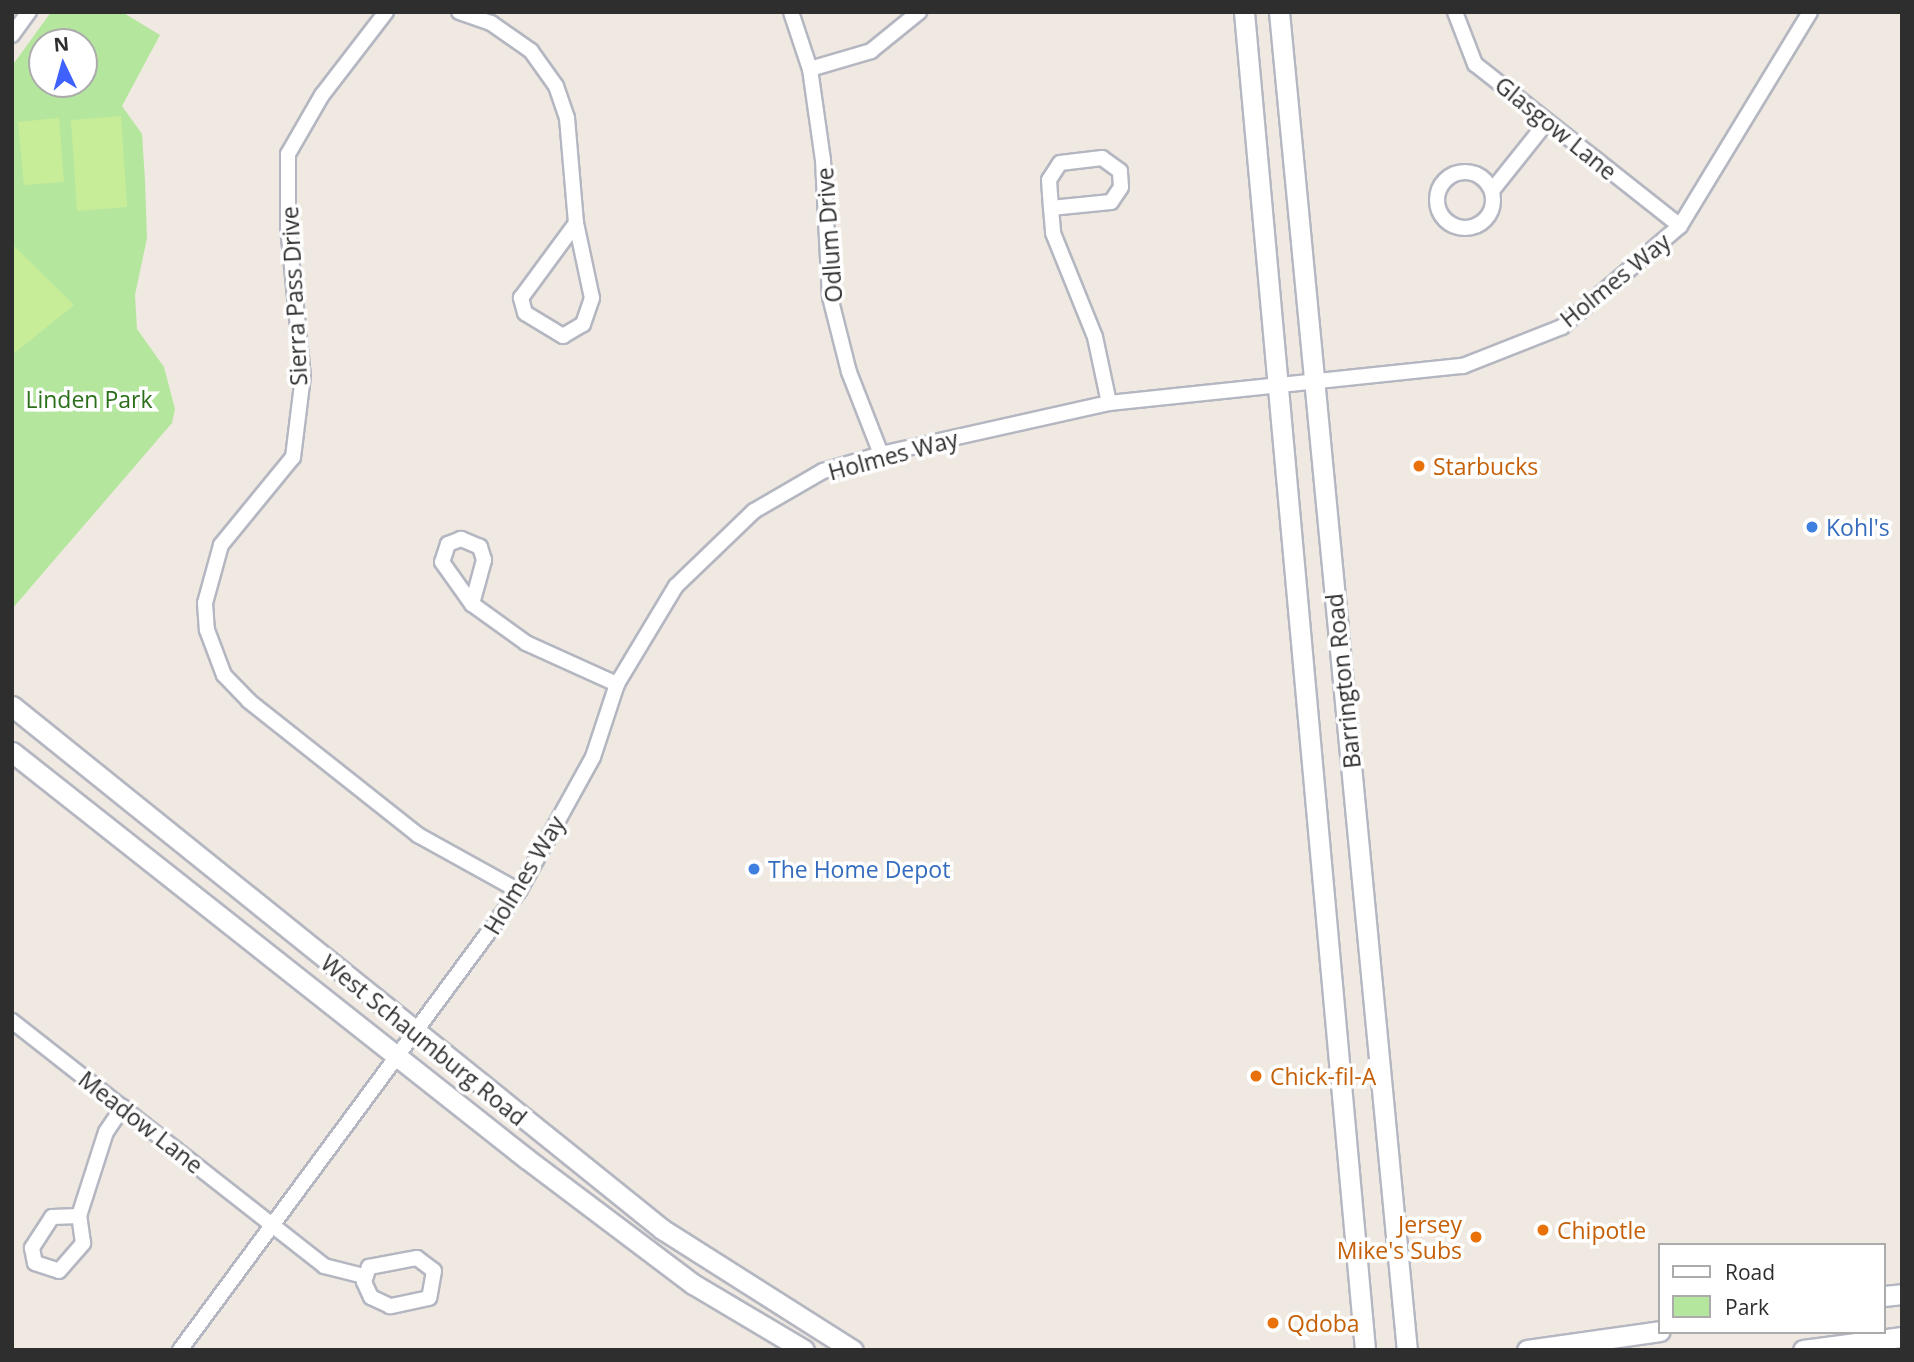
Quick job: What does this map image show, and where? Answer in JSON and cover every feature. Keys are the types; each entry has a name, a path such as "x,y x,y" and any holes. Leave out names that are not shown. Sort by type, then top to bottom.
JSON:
{"main road":[{"name":"Barrington Road","path":"1244,12 1365,1350"},
{"name":"Barrington Road","path":"1279,12 1407,1350"},
{"name":"West Schaumburg Road","path":"12,706 418,1035 662,1228 853,1350"},
{"name":"West Schaumburg Road","path":"12,752 399,1059 693,1284 804,1350"},
{"path":"1527,1350 1658,1331"},
{"path":"1803,1350 1828,1339 1902,1337"}],"street":[{"path":"12,35 29,12"},
{"name":"Sierra Pass Drive","path":"386,12 322,95 288,154 288,227 303,376 293,457 221,545 205,603 206,630 224,675 250,701 418,835 519,891"},
{"path":"459,12 491,23 531,51 556,86 573,153 576,223 592,298 583,324 563,336 525,313 521,298 576,223"},
{"name":"Odlum Drive","path":"790,12 810,69 823,160 830,297 849,372 881,454"},
{"path":"810,69 871,51 919,12"},
{"name":"Glasgow Lane","path":"1455,12 1475,64 1680,226"},
{"name":"Holmes Way","path":"180,1350 269,1224 418,1035 519,891 593,757 617,684 676,586 754,511 823,471 881,454 1109,403 1463,366 1562,327 1680,226 1810,12"},
{"path":"1494,188 1471,174 1441,185 1434,199 1436,214 1454,226 1485,217 1494,206 1494,188 1546,122"},
{"path":"1051,208 1114,200 1121,187 1117,166 1102,158 1055,165 1051,208 1058,250 1095,337 1109,403"},
{"path":"472,604 526,643 617,684"},
{"name":"Meadow Lane","path":"12,1021 324,1266 364,1276"},
{"path":"79,1216 106,1132 123,1107"},
{"path":"417,1258 432,1267 434,1287 424,1302 390,1306 371,1297 364,1276 379,1261 417,1258"}],"green space":[{"name":"Linden Park","path":"51,12 122,12 160,35 122,106 142,134 147,238 135,295 137,329 164,367 175,409 172,423 12,609 12,66 28,44 28,98 98,98 98,28 39,28"},
{"path":"121,116 127,207 77,211 71,120"},
{"path":"59,118 64,182 24,185 18,122"},
{"path":"12,244 74,305 12,355"}],"place":[{"name":"Starbucks","path":"1419,466"},
{"name":"Kohl's","path":"1812,527"},
{"name":"The Home Depot","path":"754,869"},
{"name":"Chick-fil-A","path":"1256,1076"},
{"name":"Chipotle","path":"1543,1230"},
{"name":"Jersey Mike's Subs","path":"1476,1237"},
{"name":"Qdoba","path":"1273,1323"}]}
